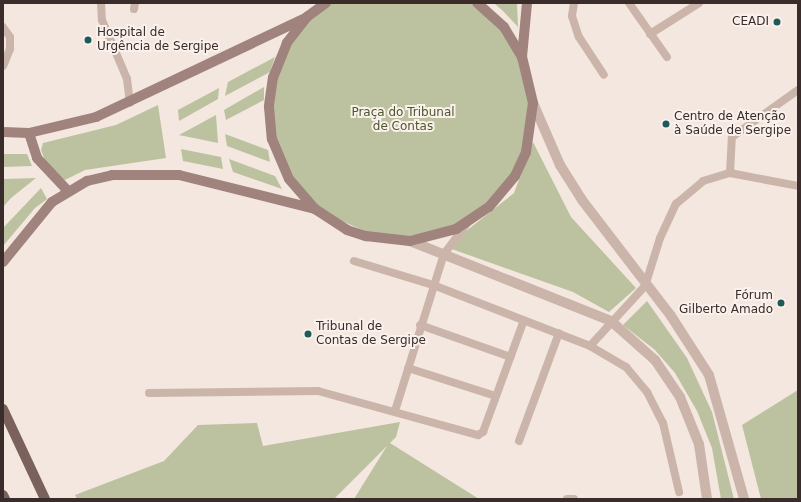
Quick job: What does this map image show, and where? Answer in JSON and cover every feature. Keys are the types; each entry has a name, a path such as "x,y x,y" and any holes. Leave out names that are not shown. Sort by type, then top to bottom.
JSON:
{"main road":[{"path":"3,409 45,499"},
{"path":"3,495 5,499"}],"street":[{"path":"3,132 29,133 96,117 130,103 307,17 326,3"},
{"path":"477,3 504,28 522,56"},
{"path":"527,3 522,56 533,103 574,188 644,286 671,316 709,375 744,499"},
{"path":"307,17 287,43 273,77 269,107 272,139 289,179 314,209 347,230 366,236 410,240 442,235 470,220 489,207 515,176 531,134 533,103"},
{"path":"29,133 37,158 68,191"},
{"path":"3,262 36,218 68,191 106,176 146,172 179,175 314,209"},
{"path":"410,240 611,321 655,360 680,397 699,444 708,499"}],"lane":[{"path":"101,3 102,20 127,79 130,103"},
{"path":"574,3 572,16 579,37 604,75"},
{"path":"629,3 667,57"},
{"path":"650,34 699,3"},
{"path":"3,27 10,37 10,49 3,66"},
{"path":"730,173 732,137 798,90"},
{"path":"590,346 644,286 660,238 676,204 703,181 730,173 798,186"},
{"path":"395,411 420,325 444,254 470,220"},
{"path":"354,261 433,284 559,333 590,346 626,367 647,392 663,423 679,492"},
{"path":"149,393 318,390 478,435 483,432 524,320"},
{"path":"420,325 511,357"},
{"path":"519,440 559,333"},
{"path":"408,368 496,396"},
{"path":"567,499 574,499"}],"green space":[{"name":"Praça do Tribunal de Contas","path":"326,3 477,3 504,27 529,74 531,135 503,193 456,229 385,240 315,209 299,193 272,139 269,107 287,43"},
{"path":"494,3 517,3 518,27 503,11"},
{"path":"275,57 270,72 225,96 228,82"},
{"path":"264,87 264,100 226,120 224,110"},
{"path":"219,88 218,99 179,121 178,110"},
{"path":"158,105 166,158 85,170 65,180 54,175 46,163 41,150 43,143 116,125"},
{"path":"216,115 218,143 179,135"},
{"path":"225,134 268,150 270,162 227,146"},
{"path":"533,142 571,217 636,288 609,312 573,292 446,247 514,193"},
{"path":"181,149 221,157 223,169 183,161"},
{"path":"3,154 27,154 32,166 3,167"},
{"path":"229,159 275,176 282,189 233,172"},
{"path":"36,178 11,198 3,207 3,179"},
{"path":"41,188 47,199 35,208 3,246 3,228"},
{"path":"647,301 687,358 712,412 734,499 721,499 712,448 697,411 675,373 655,350 623,325"},
{"path":"798,390 798,499 761,499 742,425"},
{"path":"400,422 396,437 390,443 479,499 354,499 387,446 334,499 77,499 75,495 164,461 198,425 257,423 263,446"}],"place":[{"name":"CEADI","path":"777,22"},
{"name":"Hospital de Urgência de Sergipe","path":"88,40"},
{"name":"Centro de Atenção à Saúde de Sergipe","path":"666,124"},
{"name":"Fórum Gilberto Amado","path":"781,303"},
{"name":"Tribunal de Contas de Sergipe","path":"308,334"}]}
